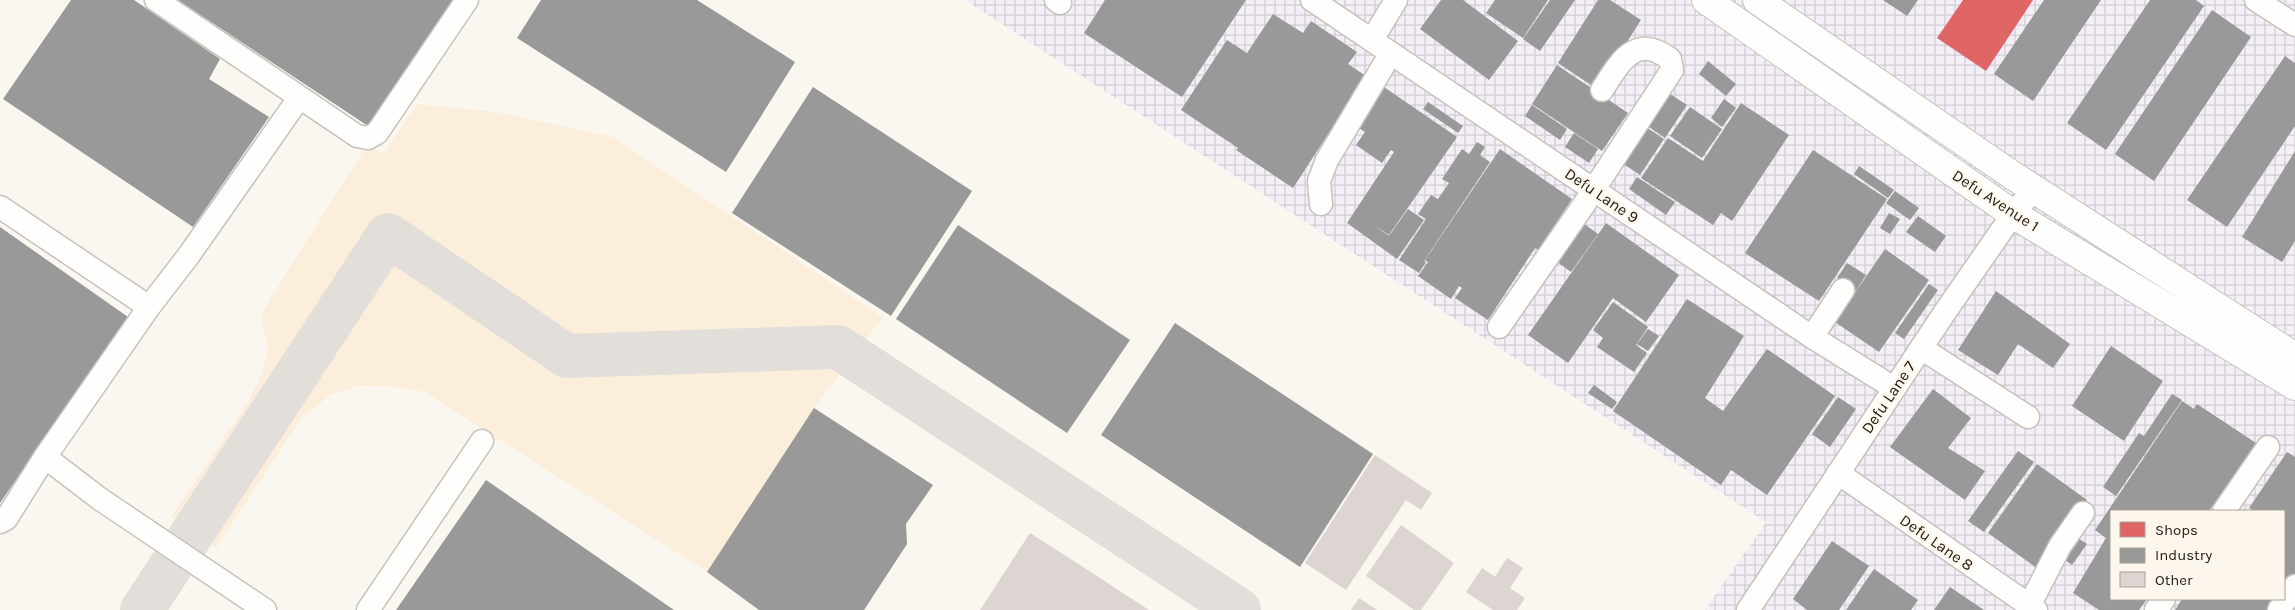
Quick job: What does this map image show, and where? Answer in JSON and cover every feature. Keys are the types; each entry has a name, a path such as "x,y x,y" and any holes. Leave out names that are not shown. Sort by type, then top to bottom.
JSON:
{"main road":[{"name":"Defu Avenue 1","path":"1706,0 2013,214 2295,386"},
{"name":"Defu Avenue 1","path":"1757,0 2034,189 2295,357"}],"street":[{"path":"156,0 357,136 372,137 377,133 467,0"},
{"name":"Defu Lane 9","path":"1312,0 1812,337 1894,388"},
{"path":"1372,40 1396,0"},
{"path":"2256,0 2295,25"},
{"path":"1499,327 1672,70 1670,60 1660,52 1648,49 1632,50 1616,68 1602,90"},
{"path":"1321,204 1319,181 1327,160 1391,53"},
{"path":"0,522 6,519 45,457 149,307 189,255 299,98"},
{"name":"Defu Lane 7","path":"1748,610 1921,348 2013,214 2034,189"},
{"path":"0,207 149,307"},
{"path":"1812,337 1843,290"},
{"path":"1921,348 2028,417"},
{"path":"368,610 482,440"},
{"path":"2225,510 2268,447"},
{"path":"45,457 100,499 265,610"},
{"name":"Defu Lane 8","path":"1838,473 2031,609"},
{"path":"2031,609 2060,546 2083,513"},
{"path":"2279,610 2295,586"}],"shaded area":[{"path":"965,0 2295,0 2295,610 1705,610 1766,522"},
{"path":"417,104 496,112 613,137 883,317 814,408 707,572 425,392 394,387 362,385 330,395 302,418 216,548 171,517 249,401 264,367 268,347 261,317 270,299 367,145 383,154"}],"building: Shops":[{"path":"1963,0 2033,0 1986,71 1937,38"}],"building: Industry":[{"path":"71,0 134,0 220,59 209,79 269,117 193,227 3,99"},
{"path":"178,0 459,0 374,130"},
{"path":"541,0 697,0 795,62 726,172 517,38"},
{"path":"1105,0 1246,0 1182,97 1084,33"},
{"path":"1441,0 1463,0 1518,41 1489,80 1420,29"},
{"path":"1495,0 1548,0 1523,38 1486,13"},
{"path":"1550,0 1575,0 1540,51 1523,39"},
{"path":"1598,0 1610,0 1641,20 1597,89 1558,63"},
{"path":"1883,0 1918,0 1907,16"},
{"path":"2044,0 2101,0 2033,101 1994,74"},
{"path":"2150,0 2196,0 2204,6 2106,150 2067,123"},
{"path":"2212,10 2251,37 2154,181 2115,154"},
{"path":"1273,14 1303,33 1311,21 1357,52 1348,64 1366,76 1293,188 1181,110 1227,40 1247,53"},
{"path":"2285,56 2295,63 2295,126 2227,227 2187,200"},
{"path":"1708,61 1736,84 1726,96 1699,74"},
{"path":"1557,65 1628,113 1602,151 1532,104"},
{"path":"1381,85 1457,137 1389,235 1375,226 1389,236 1408,209 1424,220 1397,259 1347,223 1394,152 1391,150 1382,163 1356,145 1365,132 1354,125"},
{"path":"813,87 972,191 891,316 732,213"},
{"path":"1670,94 1687,105 1665,138 1649,127"},
{"path":"1724,99 1736,108 1722,127 1711,118"},
{"path":"1428,102 1463,126 1458,133 1423,109"},
{"path":"1741,103 1789,135 1732,221 1721,213 1713,225 1641,178 1668,138 1703,161"},
{"path":"1532,105 1567,129 1560,140 1525,116"},
{"path":"1690,107 1722,129 1702,158 1670,136"},
{"path":"1646,127 1664,139 1640,175 1622,163"},
{"path":"1574,133 1598,149 1589,163 1565,147"},
{"path":"1477,142 1485,147 1480,155 1490,162 1424,261 1426,262 1419,273 1399,260 1426,219 1418,214 1431,195 1438,199 1449,183 1442,179 1462,149 1469,154"},
{"path":"1500,149 1572,199 1538,250 1535,248 1488,320 1455,298 1462,288 1459,286 1451,299 1418,276 1428,262 1425,260"},
{"path":"1813,150 1887,199 1819,301 1745,253"},
{"path":"2295,151 2295,241 2282,262 2242,237"},
{"path":"1859,166 1894,190 1888,198 1854,174"},
{"path":"1637,177 1675,202 1666,215 1629,189"},
{"path":"1895,191 1919,208 1910,220 1886,203"},
{"path":"1889,213 1900,219 1890,234 1880,228"},
{"path":"1918,216 1946,236 1935,252 1906,232"},
{"path":"1583,223 1598,234 1571,272 1556,261"},
{"path":"1606,223 1679,275 1646,322 1613,298 1568,363 1528,335"},
{"path":"958,225 1130,340 1067,433 896,319"},
{"path":"0,227 128,317 0,503"},
{"path":"1885,249 1929,280 1879,352 1835,322"},
{"path":"1847,263 1866,275 1856,291 1837,278"},
{"path":"1929,284 1938,290 1904,339 1895,333"},
{"path":"1996,291 2070,344 2053,368 2018,344 1998,375 1958,350"},
{"path":"1687,299 1744,336 1705,398 1723,411 1767,349 1835,396 1767,495 1731,470 1721,485 1613,411"},
{"path":"1613,302 1648,327 1636,345 1647,353 1634,372 1597,347 1603,338 1593,330"},
{"path":"1175,323 1373,454 1300,567 1101,435"},
{"path":"1648,329 1659,336 1648,351 1637,344"},
{"path":"2111,346 2163,381 2124,441 2072,406"},
{"path":"1594,385 1617,402 1612,409 1588,393"},
{"path":"1933,389 1971,418 1948,448 1985,471 1965,500 1890,447"},
{"path":"2172,394 2182,400 2116,496 2103,487 2139,433 2144,436"},
{"path":"1838,397 1856,409 1830,447 1812,434"},
{"path":"2182,401 2194,409 2197,404 2256,443 2210,510 2110,510 2110,600 2146,600 2139,610 2099,610 2073,593 2106,538 2095,530"},
{"path":"814,408 933,485 906,524 907,544 864,610 759,610 707,572"},
{"path":"2018,451 2034,462 1984,532 1968,521"},
{"path":"2287,452 2295,457 2295,575 2285,590 2285,510 2252,510 2249,508"},
{"path":"2037,464 2087,500 2038,569 1988,533"},
{"path":"486,480 674,610 396,610"},
{"path":"2072,534 2087,544 2072,565 2058,555"},
{"path":"1832,541 1869,566 1839,610 1807,610 1793,599"},
{"path":"1874,569 1918,600 1911,610 1846,610"},
{"path":"1950,587 1984,610 1934,610"},
{"path":"2181,600 2278,600 2271,610 2175,610"}],"building: Other":[{"path":"1375,455 1432,493 1421,510 1406,500 1346,590 1305,563"},
{"path":"1401,525 1454,563 1421,610 1414,610 1366,576"},
{"path":"1030,533 1080,565 1149,610 980,610"},
{"path":"1507,558 1523,568 1510,588 1525,598 1517,610 1493,610 1466,592 1482,568 1495,577"},
{"path":"1359,598 1377,610 1351,610"}],"taxiway":[{"path":"142,610 388,235 567,356 838,347 1239,610"}]}
